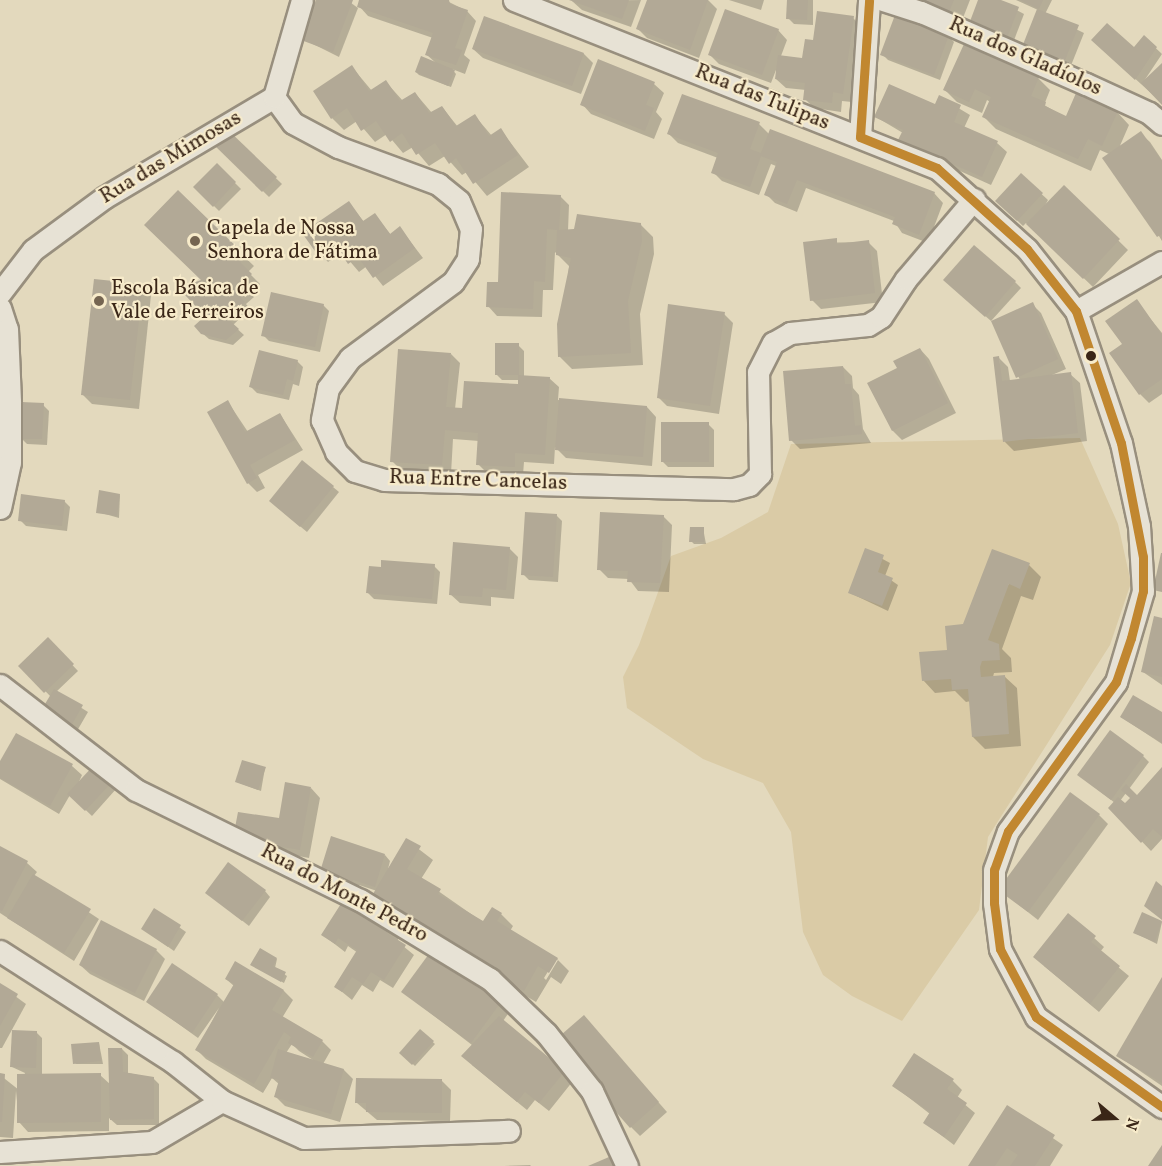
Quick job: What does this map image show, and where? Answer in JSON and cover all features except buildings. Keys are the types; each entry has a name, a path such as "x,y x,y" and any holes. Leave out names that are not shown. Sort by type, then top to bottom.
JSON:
{"street":[{"path":"274,97 302,0"},
{"name":"Rua das Tulipas","path":"514,0 937,168 1027,249 1076,310 1122,443 1139,526 1143,591 1116,682 1008,831 994,870 994,903 1000,949 1036,1017 1162,1107"},
{"path":"860,137 869,0"},
{"name":"Rua dos Gladíolos","path":"883,0 921,12 1086,84 1149,113 1162,124"},
{"name":"Rua Entre Cancelas","path":"274,97 293,123 338,147 438,184 459,201 471,229 468,259 453,282 350,358 328,388 322,420 336,452 355,471 384,480 734,489 749,485 760,474 758,372 773,343 790,333 868,326 881,317 906,279 974,199"},
{"name":"Rua das Mimosas","path":"0,293 33,250 105,197 274,97"},
{"path":"1076,310 1162,262"},
{"path":"0,308 7,329 10,402 10,462 0,508"},
{"name":"Rua do Monte Pedro","path":"0,685 136,790 360,900 490,979 546,1033 592,1091 627,1166"},
{"path":"0,951 173,1062 222,1101 304,1138 509,1131"},
{"path":"0,1152 152,1142 222,1101"}],"shaded area":[{"path":"1080,438 1118,524 1131,583 1110,645 988,837 979,910 902,1021 852,996 823,975 803,932 791,832 763,783 703,759 627,708 623,677 639,645 671,556 721,538 768,512 791,444"}],"transit line":[{"path":"860,137 869,0"},
{"path":"860,137 937,168 1027,249 1076,311 1121,443 1143,557 1143,591 1131,638 1116,682 1008,831 994,870 994,903 1000,949 1036,1017 1162,1107"}],"place":[{"name":"Capela de Nossa Senhora de Fátima","path":"195,241"},
{"name":"Escola Básica de Vale de Ferreiros","path":"99,301"}]}
